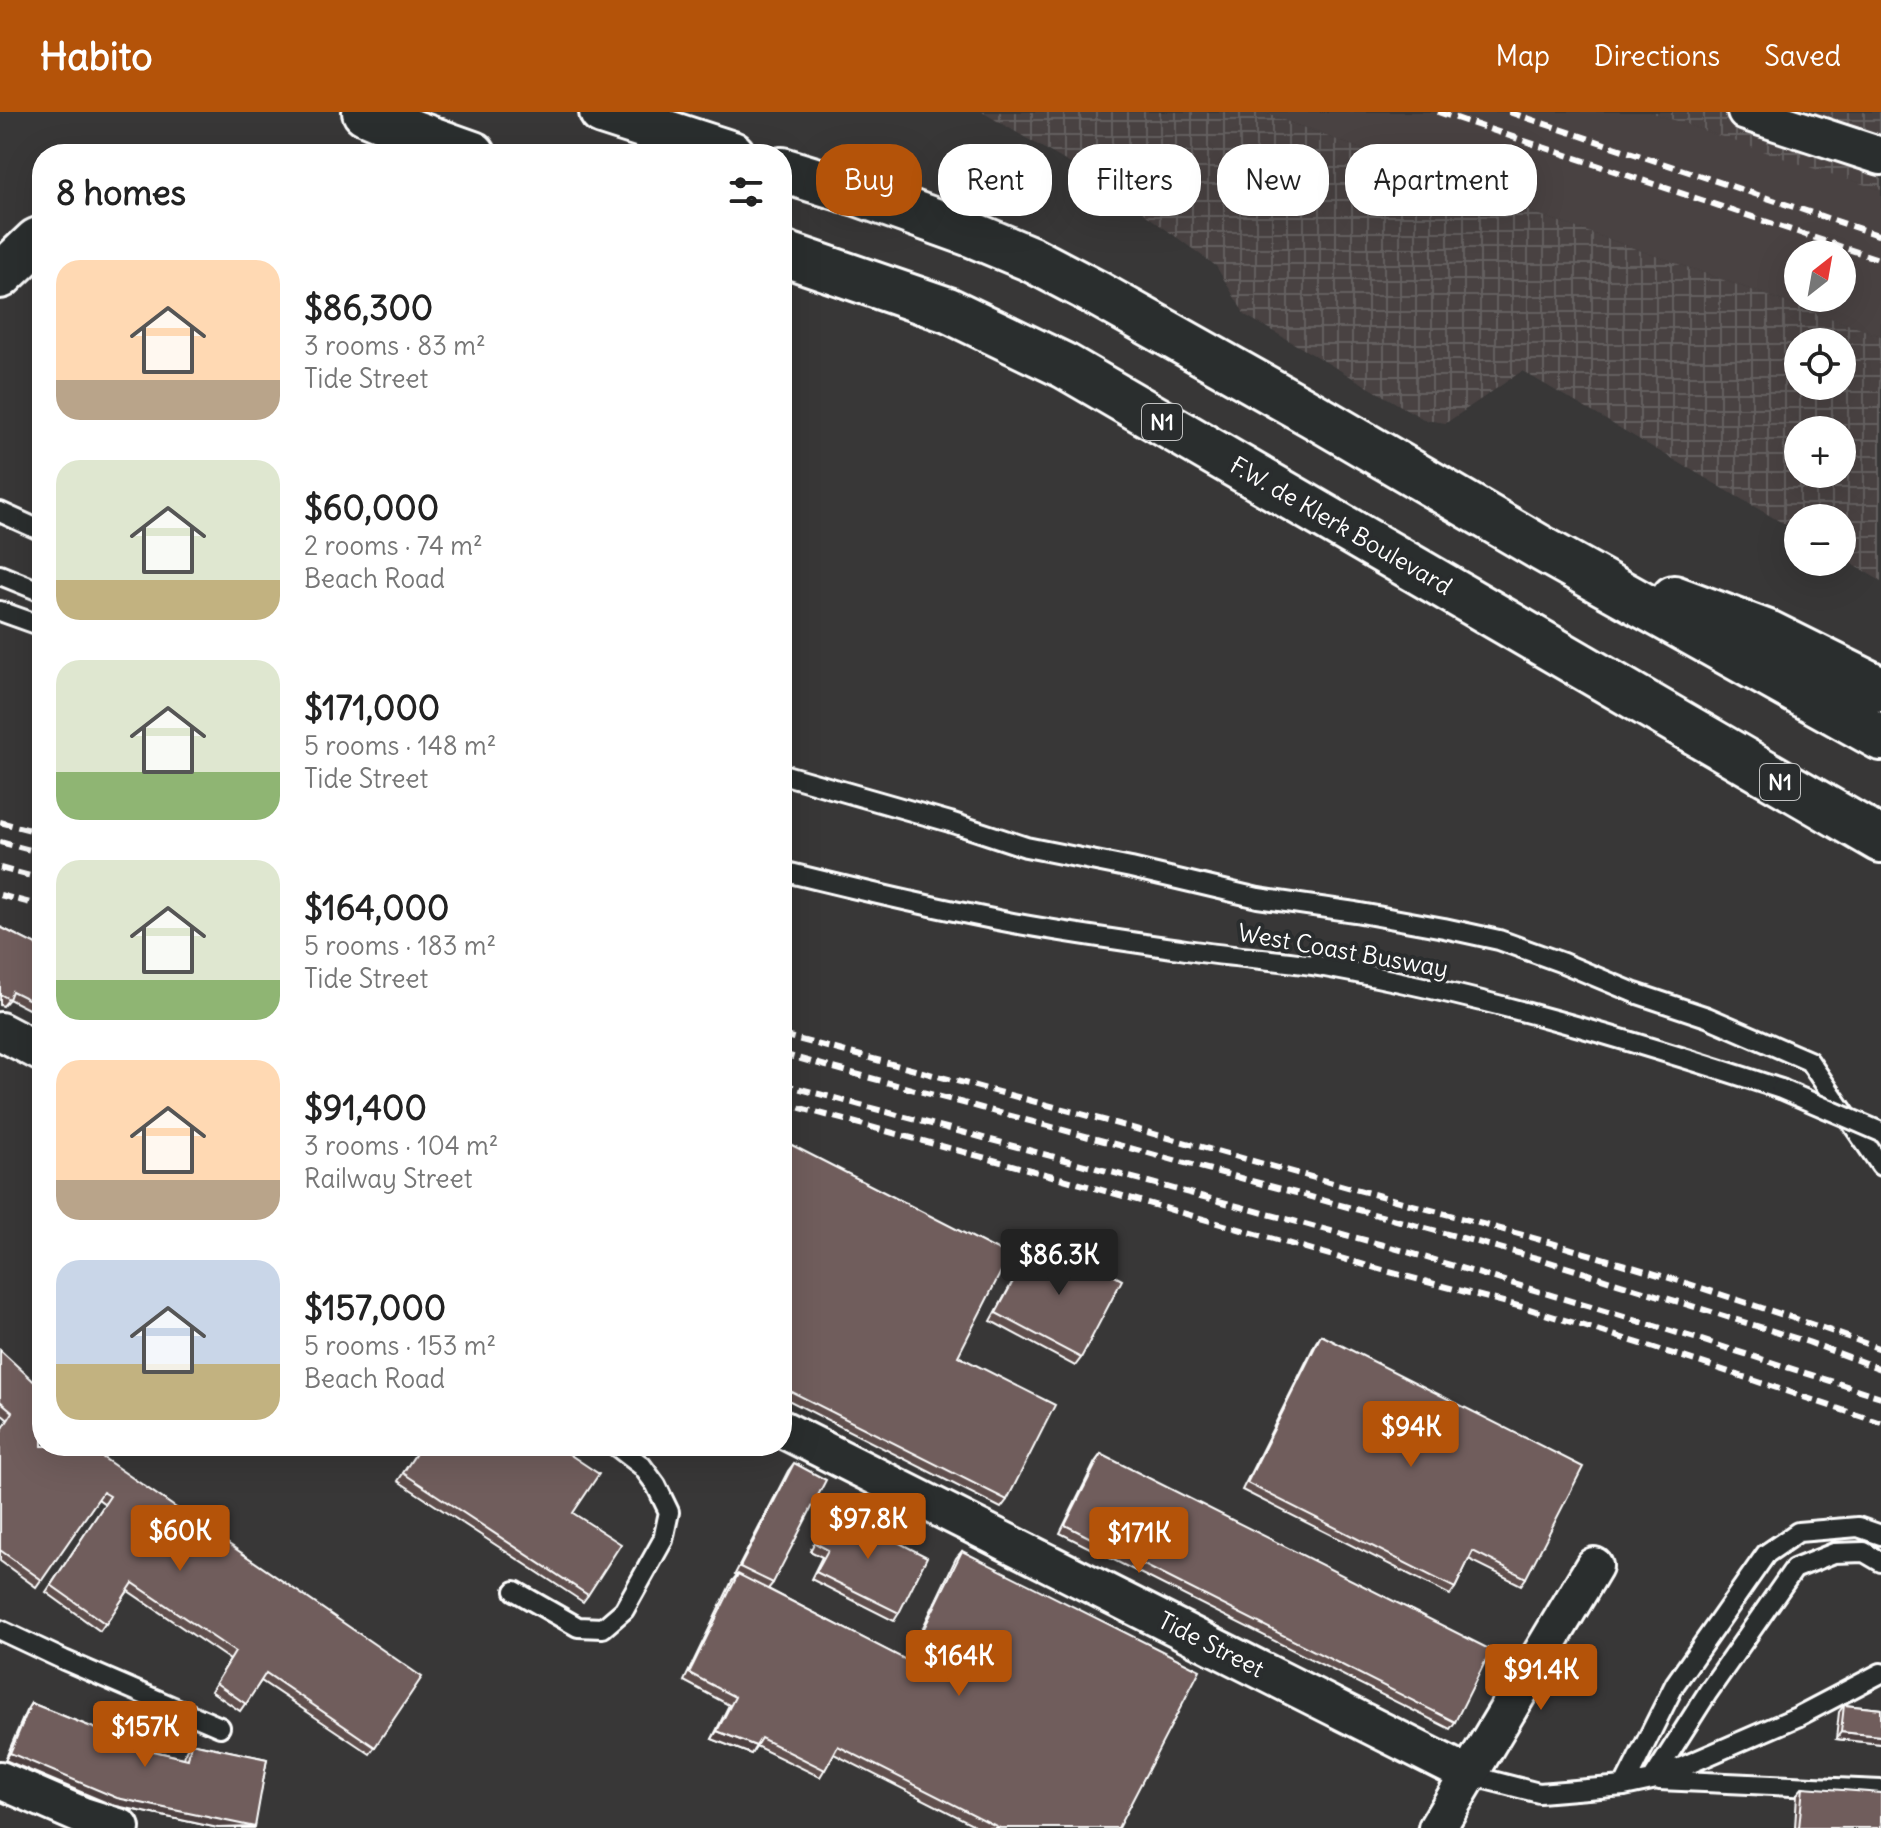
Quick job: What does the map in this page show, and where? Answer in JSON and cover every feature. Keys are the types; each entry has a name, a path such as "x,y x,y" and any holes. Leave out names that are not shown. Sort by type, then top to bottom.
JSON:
{"highway":[{"path":"365,112 445,144"},
{"path":"602,112 701,144"},
{"path":"792,173 927,217 1031,259 1313,415 1544,550 1881,738"},
{"path":"0,276 32,246"},
{"name":"F.W. de Klerk Boulevard","path":"792,256 948,310 1065,366 1881,840"},
{"path":"792,270 850,276"},
{"path":"1544,550 1768,633 1881,689"}],"street":[{"path":"1746,112 1881,156"},
{"path":"0,1031 32,1048"},
{"name":"Tide Street","path":"792,1434 1469,1775"},
{"path":"1437,1828 1594,1566"},
{"path":"0,1780 83,1816 121,1828"}],"lane":[{"path":"0,512 32,526"},
{"path":"0,575 32,588"},
{"path":"0,611 32,622"},
{"path":"792,777 1026,847 1258,898 1355,912 1499,940 1635,993 1707,1017 1809,1061 1881,1166"},
{"name":"West Coast Busway","path":"792,874 886,897 1015,923 1185,950 1323,967 1460,996 1564,1021 1781,1089 1881,1132"},
{"path":"515,1591 578,1627 603,1628 624,1610 663,1540 669,1512 656,1485 642,1466 629,1456"},
{"path":"1624,1786 1675,1684 1766,1554 1798,1532 1858,1527 1881,1535"},
{"path":"1652,1780 1708,1692 1794,1569 1834,1553 1864,1552 1881,1562"},
{"path":"0,1630 220,1727"},
{"path":"1469,1775 1539,1793 1624,1786 1652,1780 1797,1717 1881,1673"},
{"path":"1652,1780 1881,1790"}],"shaded area":[{"path":"982,112 1262,112 1348,144 1345,144 1345,216 1537,214 1784,302 1784,312 1813,312 1881,336 1881,581 1856,566 1856,504 1784,504 1784,524 1522,371 1446,423 1425,420 1245,315 1216,266 1148,216 1201,216 1201,144 1068,144 1068,163 1052,153 1052,144 1036,144"},
{"path":"1262,112 1650,112 1881,190 1881,336 1813,312 1856,312 1856,240 1784,240 1784,302 1537,214 1537,144 1348,144"},
{"path":"1650,112 1881,112 1881,190 1806,166"}],"building":[{"path":"0,927 32,943 32,1001 12,991 9,999 0,994"},
{"path":"792,1145 1009,1256 958,1356 1055,1405 1007,1500 792,1392"},
{"path":"1038,1235 1122,1280 1081,1358 996,1313"},
{"path":"1321,1335 1583,1467 1526,1578 1473,1551 1455,1588 1247,1483"},
{"path":"0,1350 32,1380 32,1456 101,1456 422,1677 375,1747 266,1673 246,1704 216,1683 235,1652 133,1583 106,1624 51,1585 110,1496 103,1492 42,1580 0,1550 0,1433 13,1412 0,1401"},
{"path":"1101,1454 1491,1650 1455,1722 1065,1525"},
{"path":"414,1456 572,1456 599,1474 573,1513 621,1544 588,1595 403,1473"},
{"path":"794,1463 826,1480 773,1583 740,1567"},
{"path":"833,1509 927,1557 899,1613 816,1572 828,1550 815,1543"},
{"path":"962,1551 1200,1670 1118,1828 1000,1828 838,1746 825,1770 761,1738 756,1746 717,1731 735,1697 689,1673 738,1574 908,1661"},
{"path":"31,1703 149,1750 188,1759 191,1743 267,1759 255,1827 117,1798 10,1753"},
{"path":"1844,1705 1881,1709 1881,1736 1841,1732"},
{"path":"1803,1787 1881,1793 1881,1828 1799,1828"}],"railway":[{"path":"1438,112 1881,260"},
{"path":"1509,112 1881,236"},
{"path":"0,822 32,830"},
{"path":"0,842 32,850"},
{"path":"0,868 32,876"},
{"path":"0,895 32,903"},
{"path":"792,1038 1548,1242 1686,1283 1881,1349"},
{"path":"792,1057 1540,1259 1808,1342 1881,1369"},
{"path":"792,1087 1387,1246 1881,1397"},
{"path":"792,1106 1526,1308 1881,1423"}]}
